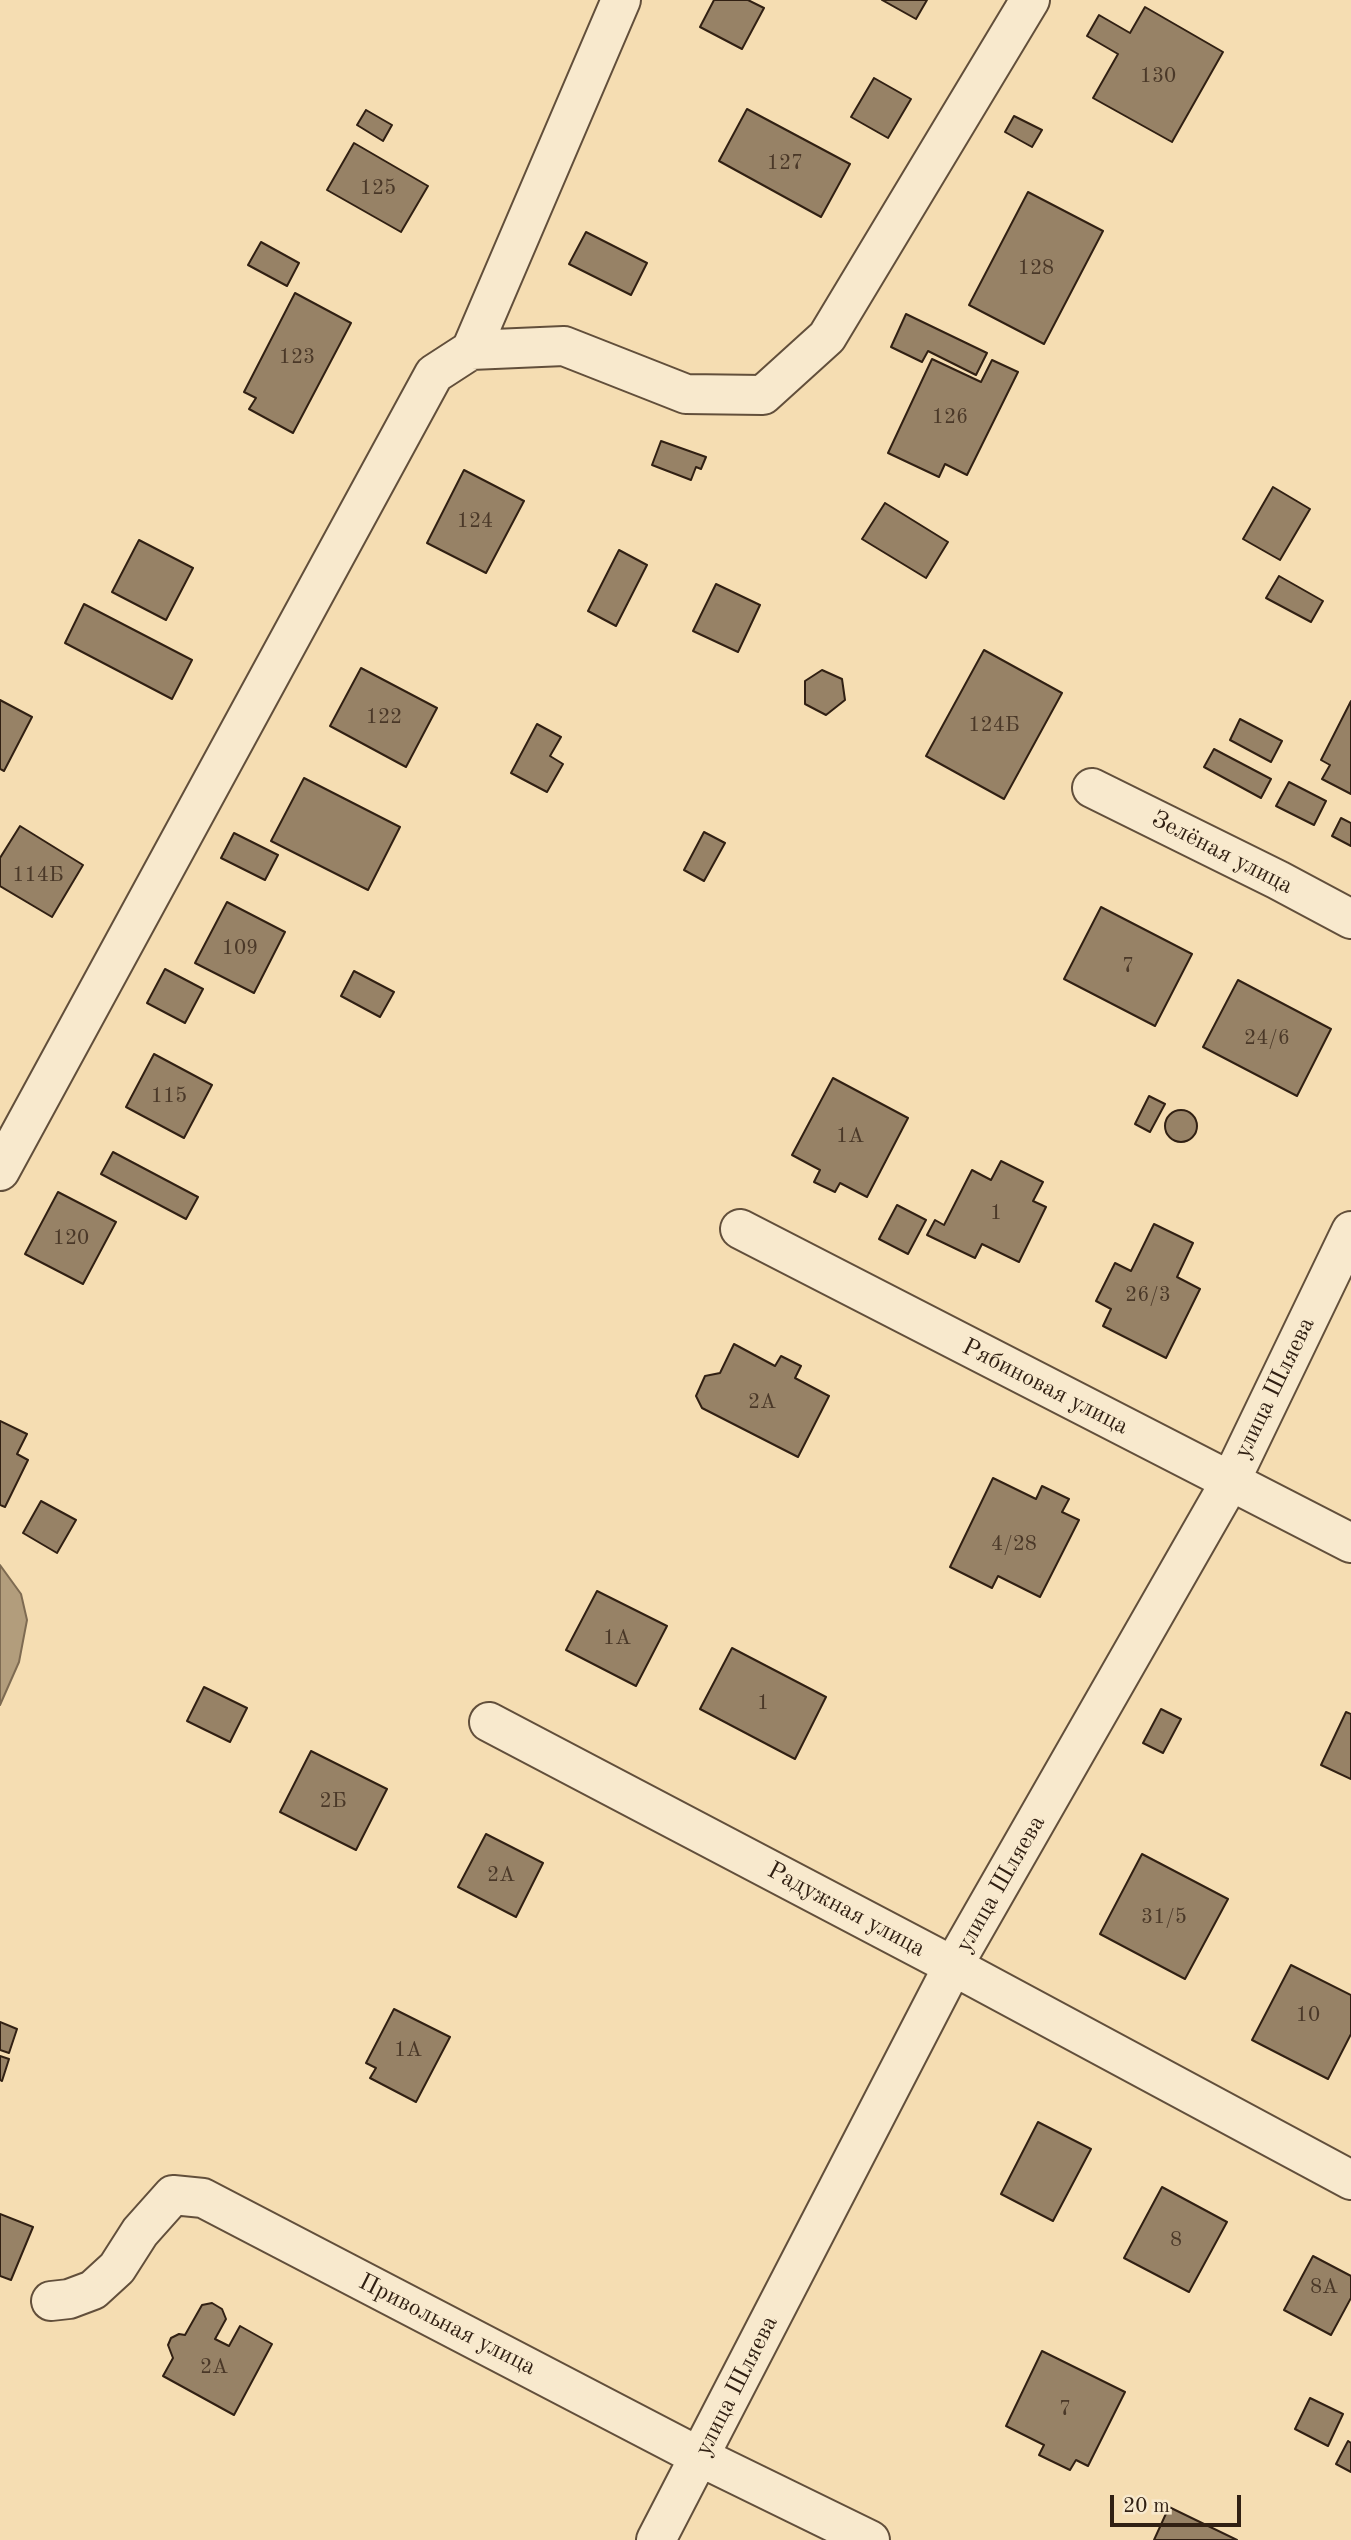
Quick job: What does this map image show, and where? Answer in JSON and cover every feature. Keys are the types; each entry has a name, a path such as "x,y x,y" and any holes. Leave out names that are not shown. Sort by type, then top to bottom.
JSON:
{"street":[{"path":"471,350 621,0"},
{"path":"6,1147 434,374 471,350 564,346 686,394 763,395 827,337 1030,0"},
{"name":"Зелёная улица","path":"1092,788 1351,919"},
{"name":"Рябиновая улица","path":"740,1230 1351,1543"},
{"name":"улица Шляева","path":"656,2540 953,1966 1230,1482 1351,1231"},
{"name":"Радужная улица","path":"489,1722 953,1966 1351,2180"},
{"name":"Привольная улица","path":"51,2301 69,2300 93,2290 117,2268 140,2232 173,2195 203,2198 700,2457 870,2540"}],"shaded area":[{"path":"0,1565 21,1594 27,1620 19,1662 0,1705"}],"building":[{"path":"714,0 748,0 764,8 742,49 700,27"},
{"path":"882,0 927,0 916,19"},
{"path":"1145,7 1223,52 1172,142 1093,98 1118,54 1087,36 1099,15 1130,33"},
{"path":"874,78 911,99 888,138 851,117"},
{"path":"747,109 850,164 821,217 719,161"},
{"path":"366,110 392,125 383,141 357,125"},
{"path":"1014,116 1042,130 1032,147 1005,132"},
{"path":"354,143 428,186 401,232 327,190"},
{"path":"1028,192 1103,231 1044,344 969,305"},
{"path":"586,232 647,263 631,295 569,264"},
{"path":"261,242 299,263 287,286 248,265"},
{"path":"295,293 351,323 293,433 249,409 256,398 244,392"},
{"path":"906,314 987,353 976,375 928,351 922,362 891,347"},
{"path":"932,359 981,382 992,360 1018,372 967,475 945,464 939,477 888,453"},
{"path":"661,441 706,457 701,469 696,467 691,480 652,465"},
{"path":"464,470 524,501 486,573 427,543"},
{"path":"1273,487 1310,509 1280,560 1243,539"},
{"path":"885,503 948,542 926,578 862,539"},
{"path":"139,540 193,568 166,620 112,592"},
{"path":"619,550 647,565 616,626 588,611"},
{"path":"1279,576 1323,601 1311,622 1266,598"},
{"path":"716,584 760,605 738,652 693,631"},
{"path":"84,604 192,660 172,699 65,643"},
{"path":"984,650 1062,693 1004,799 926,756"},
{"path":"361,668 437,708 406,767 330,726"},
{"path":"822,670 842,679 845,700 826,715 805,704 805,681"},
{"path":"0,700 32,717 4,771 0,769"},
{"path":"1351,701 1351,794 1322,779 1330,765 1321,760"},
{"path":"1240,719 1282,741 1271,762 1230,740"},
{"path":"537,724 561,737 550,756 563,764 547,792 511,773"},
{"path":"1214,749 1271,779 1261,798 1204,767"},
{"path":"304,778 400,827 368,890 271,841"},
{"path":"1289,782 1326,801 1314,825 1276,806"},
{"path":"1341,818 1351,823 1351,846 1332,836"},
{"path":"20,826 83,865 52,917 0,886 0,858"},
{"path":"704,832 725,843 704,881 684,870"},
{"path":"234,833 278,855 265,880 221,858"},
{"path":"227,902 285,932 254,993 195,963"},
{"path":"1101,907 1192,954 1155,1026 1064,979"},
{"path":"165,969 203,989 185,1023 147,1003"},
{"path":"354,971 394,992 380,1017 341,996"},
{"path":"1238,980 1331,1029 1297,1096 1203,1047"},
{"path":"154,1054 212,1085 184,1138 126,1107"},
{"path":"833,1078 908,1118 867,1197 840,1183 835,1192 814,1182 820,1170 792,1155"},
{"path":"1149,1096 1165,1104 1150,1132 1135,1124"},
{"path":"1181,1110 1192,1115 1197,1126 1192,1137 1181,1142 1170,1137 1165,1126 1170,1115"},
{"path":"113,1152 198,1197 186,1219 101,1174"},
{"path":"1001,1161 1043,1182 1033,1201 1046,1207 1019,1262 982,1244 975,1258 927,1235 935,1220 944,1225 972,1170 991,1180"},
{"path":"58,1192 116,1222 83,1284 25,1254"},
{"path":"897,1205 926,1220 908,1254 879,1239"},
{"path":"1154,1224 1193,1243 1177,1277 1200,1289 1166,1358 1103,1326 1111,1309 1096,1301 1115,1263 1131,1271"},
{"path":"734,1344 775,1366 781,1356 801,1366 795,1378 829,1396 798,1457 702,1408 696,1396 705,1376 720,1373"},
{"path":"0,1421 27,1434 17,1454 28,1460 5,1507 0,1505"},
{"path":"993,1478 1036,1499 1042,1486 1069,1499 1062,1512 1079,1520 1040,1597 998,1576 992,1588 950,1567"},
{"path":"41,1501 76,1520 57,1553 23,1533"},
{"path":"597,1591 667,1626 636,1686 566,1650"},
{"path":"732,1648 826,1697 795,1759 700,1709"},
{"path":"204,1687 247,1708 230,1742 187,1721"},
{"path":"1161,1709 1181,1719 1163,1753 1143,1743"},
{"path":"1346,1712 1351,1714 1351,1779 1321,1765"},
{"path":"311,1751 387,1789 356,1850 280,1812"},
{"path":"486,1834 543,1863 516,1917 458,1887"},
{"path":"1142,1854 1228,1899 1185,1979 1100,1934"},
{"path":"1291,1965 1351,1995 1351,2034 1328,2079 1252,2040"},
{"path":"394,2009 450,2037 416,2102 370,2078 376,2068 366,2063"},
{"path":"0,2022 17,2029 9,2053 0,2050"},
{"path":"0,2056 9,2059 2,2081 0,2080"},
{"path":"1038,2122 1091,2149 1053,2221 1001,2194"},
{"path":"1162,2187 1227,2222 1189,2292 1124,2258"},
{"path":"0,2214 33,2227 11,2280 0,2276"},
{"path":"1313,2256 1351,2276 1351,2298 1331,2335 1284,2310"},
{"path":"212,2303 222,2309 226,2319 215,2339 229,2346 240,2326 272,2344 234,2415 163,2376 173,2358 168,2345 171,2338 179,2334 185,2335 202,2305"},
{"path":"1042,2351 1125,2392 1088,2466 1076,2460 1070,2470 1039,2455 1044,2445 1006,2426"},
{"path":"1310,2398 1343,2414 1328,2446 1295,2429"},
{"path":"1348,2441 1351,2443 1351,2472 1336,2464"},
{"path":"1169,2507 1237,2540 1154,2540"}]}
